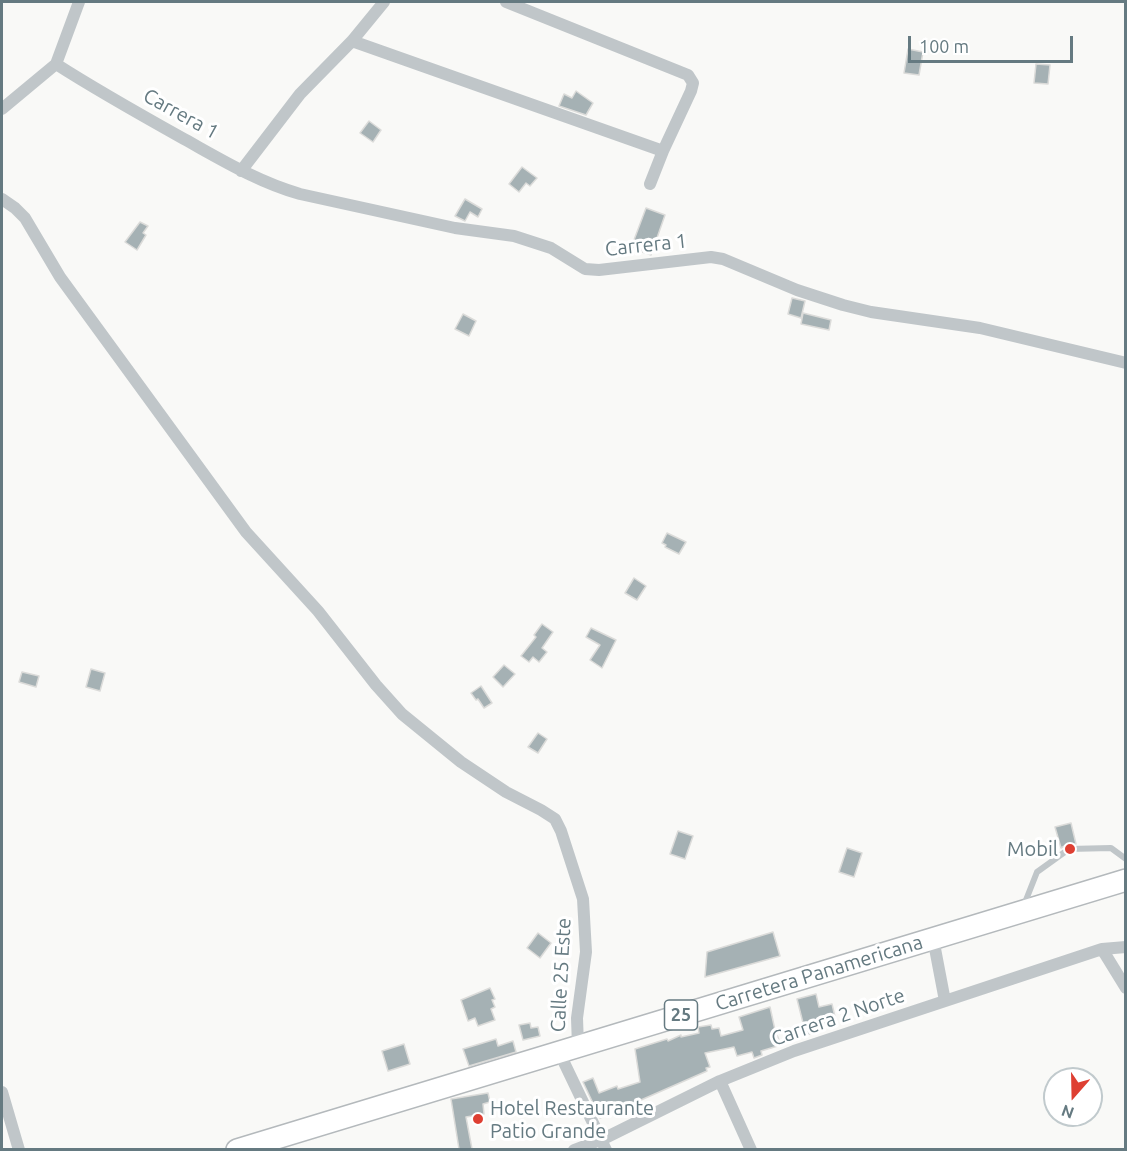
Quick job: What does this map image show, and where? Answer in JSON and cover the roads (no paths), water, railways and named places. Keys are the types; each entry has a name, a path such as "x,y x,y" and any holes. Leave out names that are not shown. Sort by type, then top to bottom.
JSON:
{"highway":[{"name":"Carretera Panamericana","path":"237,1149 1125,880"}],"street":[{"path":"2,109 56,64 79,2"},
{"path":"241,171 300,94 352,41 384,2"},
{"path":"506,2 688,75 693,83 691,91 650,184"},
{"path":"352,41 663,151"},
{"name":"Carrera 1","path":"56,64 241,171 276,187 300,194 455,228 514,236 537,242 585,269 599,270 717,258 797,290 843,305 871,312 980,328 1125,363"},
{"name":"Calle 25 Este","path":"2,199 25,218 60,278 246,532 318,611 376,685 402,714 461,762 506,792 555,819 583,899 586,952 577,1018 568,1049 605,1144"},
{"path":"933,938 945,1001"},
{"name":"Carrera 2 Norte","path":"574,1149 605,1144 720,1081 794,1051 1102,950 1125,947"},
{"path":"1102,950 1125,988"},
{"path":"720,1081 751,1149"},
{"path":"2,1092 19,1149"}],"lane":[{"path":"1022,911 1037,873 1068,849 1111,848 1125,859"}],"place":[{"name":"Mobil","path":"1070,849"},
{"name":"Hotel Restaurante Patio Grande","path":"478,1119"}]}
